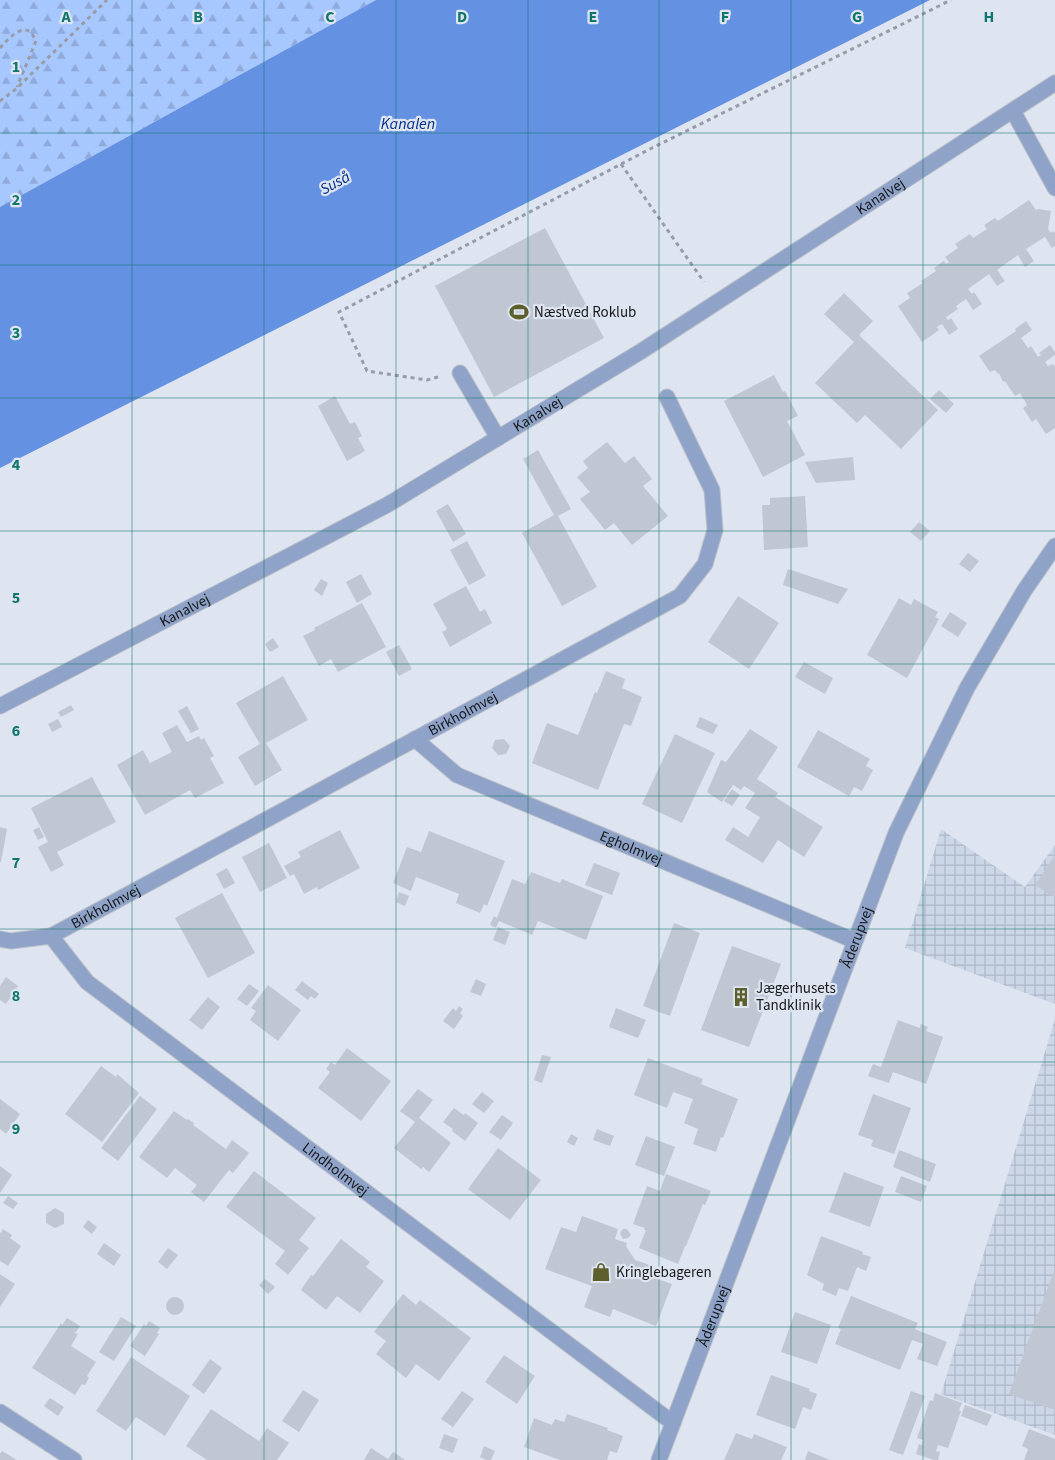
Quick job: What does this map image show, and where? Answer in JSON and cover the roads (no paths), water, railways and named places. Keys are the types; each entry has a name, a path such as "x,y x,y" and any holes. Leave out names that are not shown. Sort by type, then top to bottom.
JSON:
{"street":[{"name":"Kanalvej","path":"0,706 387,505 640,352 1055,83"},
{"path":"1013,111 1055,188"},
{"path":"460,373 498,438"},
{"name":"Birkholmvej","path":"51,936 680,596 705,564 715,530 712,490 667,397"},
{"name":"Åderupvej","path":"659,1460 896,833 967,688 1024,591 1055,546"},
{"name":"Egholmvej","path":"415,739 457,775 855,941"},
{"path":"0,939 11,941 51,936"},
{"name":"Lindholmvej","path":"51,936 87,982 673,1422"},
{"path":"0,1412 74,1460"}],"water":[{"name":"Kanalen","path":"376,0 930,0 0,468 0,207"}],"place":[{"name":"Næstved Roklub","path":"519,312"},
{"name":"Jægerhusets Tandklinik","path":"741,997"},
{"name":"Kringlebageren","path":"601,1272"}],"water label":[{"name":"Suså","path":"335,183"}]}
